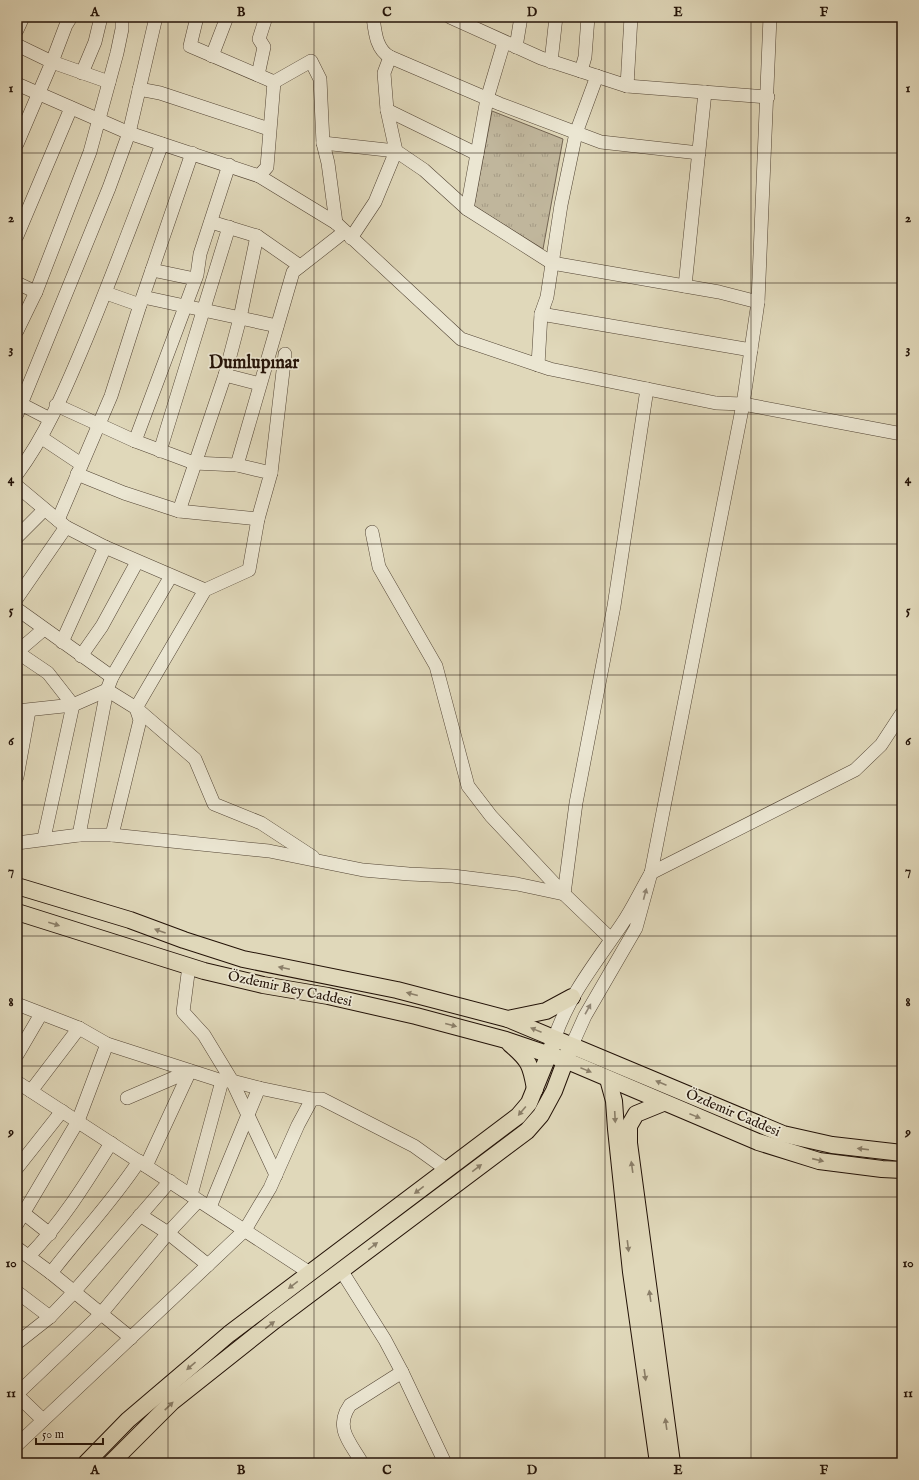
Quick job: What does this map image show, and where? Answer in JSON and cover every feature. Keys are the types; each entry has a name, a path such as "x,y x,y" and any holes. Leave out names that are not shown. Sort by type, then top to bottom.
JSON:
{"main road":[{"name":"Özdemir Caddesi","path":"17,886 130,920 184,940 243,959 397,990 508,1019 555,1037 783,1134 832,1145 902,1153"},
{"name":"Özdemir Bey Caddesi","path":"17,912 189,966 263,986 328,996 416,1016 506,1040 565,1060"},
{"path":"508,1019 546,1011 572,997"},
{"path":"86,1463 128,1420 217,1344 446,1169 518,1116 528,1103 535,1089 555,1037"},
{"path":"506,1040 521,1053 532,1067 535,1089"},
{"path":"111,1463 172,1402 274,1321 527,1131 541,1114 554,1091 572,1045"},
{"name":"Özdemir Caddesi","path":"565,1060 663,1103 758,1142 819,1161 902,1170"},
{"path":"608,1079 614,1101 632,1280 658,1463"},
{"path":"663,1103 636,1114 629,1126 629,1143 672,1463"}],"street":[{"path":"17,30 23,17"},
{"path":"17,144 39,94 66,25 71,17"},
{"path":"82,73 95,42 101,17"},
{"path":"17,331 36,292 90,152 122,29 122,17"},
{"path":"50,419 19,406 109,188 129,133 156,17"},
{"path":"197,17 190,46 274,82"},
{"path":"212,56 227,17"},
{"path":"258,75 264,47 259,39 266,17"},
{"path":"373,17 376,37 382,52 390,57 487,99 601,142 699,153"},
{"path":"450,17 463,20 504,42 551,62 627,86 768,97"},
{"path":"516,47 521,17"},
{"path":"551,62 556,17"},
{"path":"581,71 585,57 588,17"},
{"path":"627,86 631,17"},
{"path":"572,1045 605,978 636,928 651,874 743,404 758,302 768,97 770,17"},
{"path":"467,209 487,99 504,42"},
{"path":"17,45 52,62 109,82"},
{"path":"236,465 293,272 343,231 375,202 396,151 387,110 384,73 390,57"},
{"path":"274,82 311,61 320,79 323,143 343,231"},
{"path":"538,365 542,314 547,297 561,205 576,133 597,76"},
{"path":"259,176 266,167 274,82"},
{"path":"17,84 98,121 129,133 259,176 343,231 461,339 538,365 647,389 716,403 743,404 902,434"},
{"path":"139,89 160,93 269,129"},
{"path":"685,286 706,92"},
{"path":"17,236 71,108"},
{"path":"387,110 477,154"},
{"path":"323,143 396,151 424,170 467,209 552,262 685,286 758,302"},
{"path":"17,474 42,438 56,405 71,377 106,293 162,144"},
{"path":"17,598 62,523 79,469 99,425 126,354 152,270 192,153"},
{"path":"135,441 194,279 197,275 200,254 229,165"},
{"path":"211,222 257,236 300,266"},
{"path":"160,451 229,227"},
{"path":"179,511 194,462 225,375 240,318 257,236"},
{"path":"152,270 194,279"},
{"path":"17,283 36,292"},
{"path":"106,293 142,301 185,306 277,326"},
{"path":"542,314 751,350"},
{"path":"112,835 140,720 136,708 205,590 249,570 258,519 271,473 285,354"},
{"path":"225,375 260,384"},
{"path":"564,894 576,803 614,606 647,389"},
{"path":"56,405 135,441 194,462 236,465 271,473"},
{"path":"42,438 79,469 124,493 179,511 258,519"},
{"path":"17,486 44,510 62,523 105,548 205,590"},
{"path":"17,537 44,510"},
{"path":"372,532 379,567 436,666 468,786 491,816 564,894 612,939"},
{"path":"62,642 105,548"},
{"path":"81,656 102,626 137,562"},
{"path":"79,835 107,690 112,677 170,576"},
{"path":"17,609 112,677"},
{"path":"44,629 17,652 48,672 73,705 44,838"},
{"path":"107,690 136,708 195,759 214,804 261,823 319,861"},
{"path":"17,776 21,708 73,705 107,690"},
{"path":"555,1037 561,1018 572,997 612,939 651,874 854,770 881,745 902,713"},
{"path":"17,843 44,838 79,835 112,835 269,851 363,870 453,876 517,884 564,894"},
{"path":"189,966 184,1012 204,1035 227,1081 248,1115 276,1175"},
{"path":"17,1004 78,1028 107,1044 190,1071 227,1081 312,1099 322,1099 414,1146 446,1169"},
{"path":"17,1055 41,1014"},
{"path":"78,1028 22,1087 78,1121 310,1273"},
{"path":"50,1234 19,1215 78,1121 107,1044"},
{"path":"127,1098 190,1071"},
{"path":"51,1273 68,1250 143,1163 190,1071"},
{"path":"43,1420 17,1395 100,1315 168,1233 194,1198 227,1081"},
{"path":"210,1207 260,1088"},
{"path":"17,1445 245,1230 276,1175 298,1125 312,1099"},
{"path":"17,1168 62,1111"},
{"path":"29,1256 50,1234 78,1196 110,1143"},
{"path":"17,1344 50,1317 73,1293 170,1182"},
{"path":"140,1215 168,1233 208,1265"},
{"path":"17,1248 51,1273 100,1315 131,1338"},
{"path":"342,1270 385,1340 402,1372 445,1463"},
{"path":"17,1292 50,1317"},
{"path":"362,1463 342,1429 344,1414 350,1405 402,1372"}],"green space":[{"path":"492,111 563,139 543,249 474,206"}],"district":[{"name":"Dumlupınar","path":"254,363"}]}
